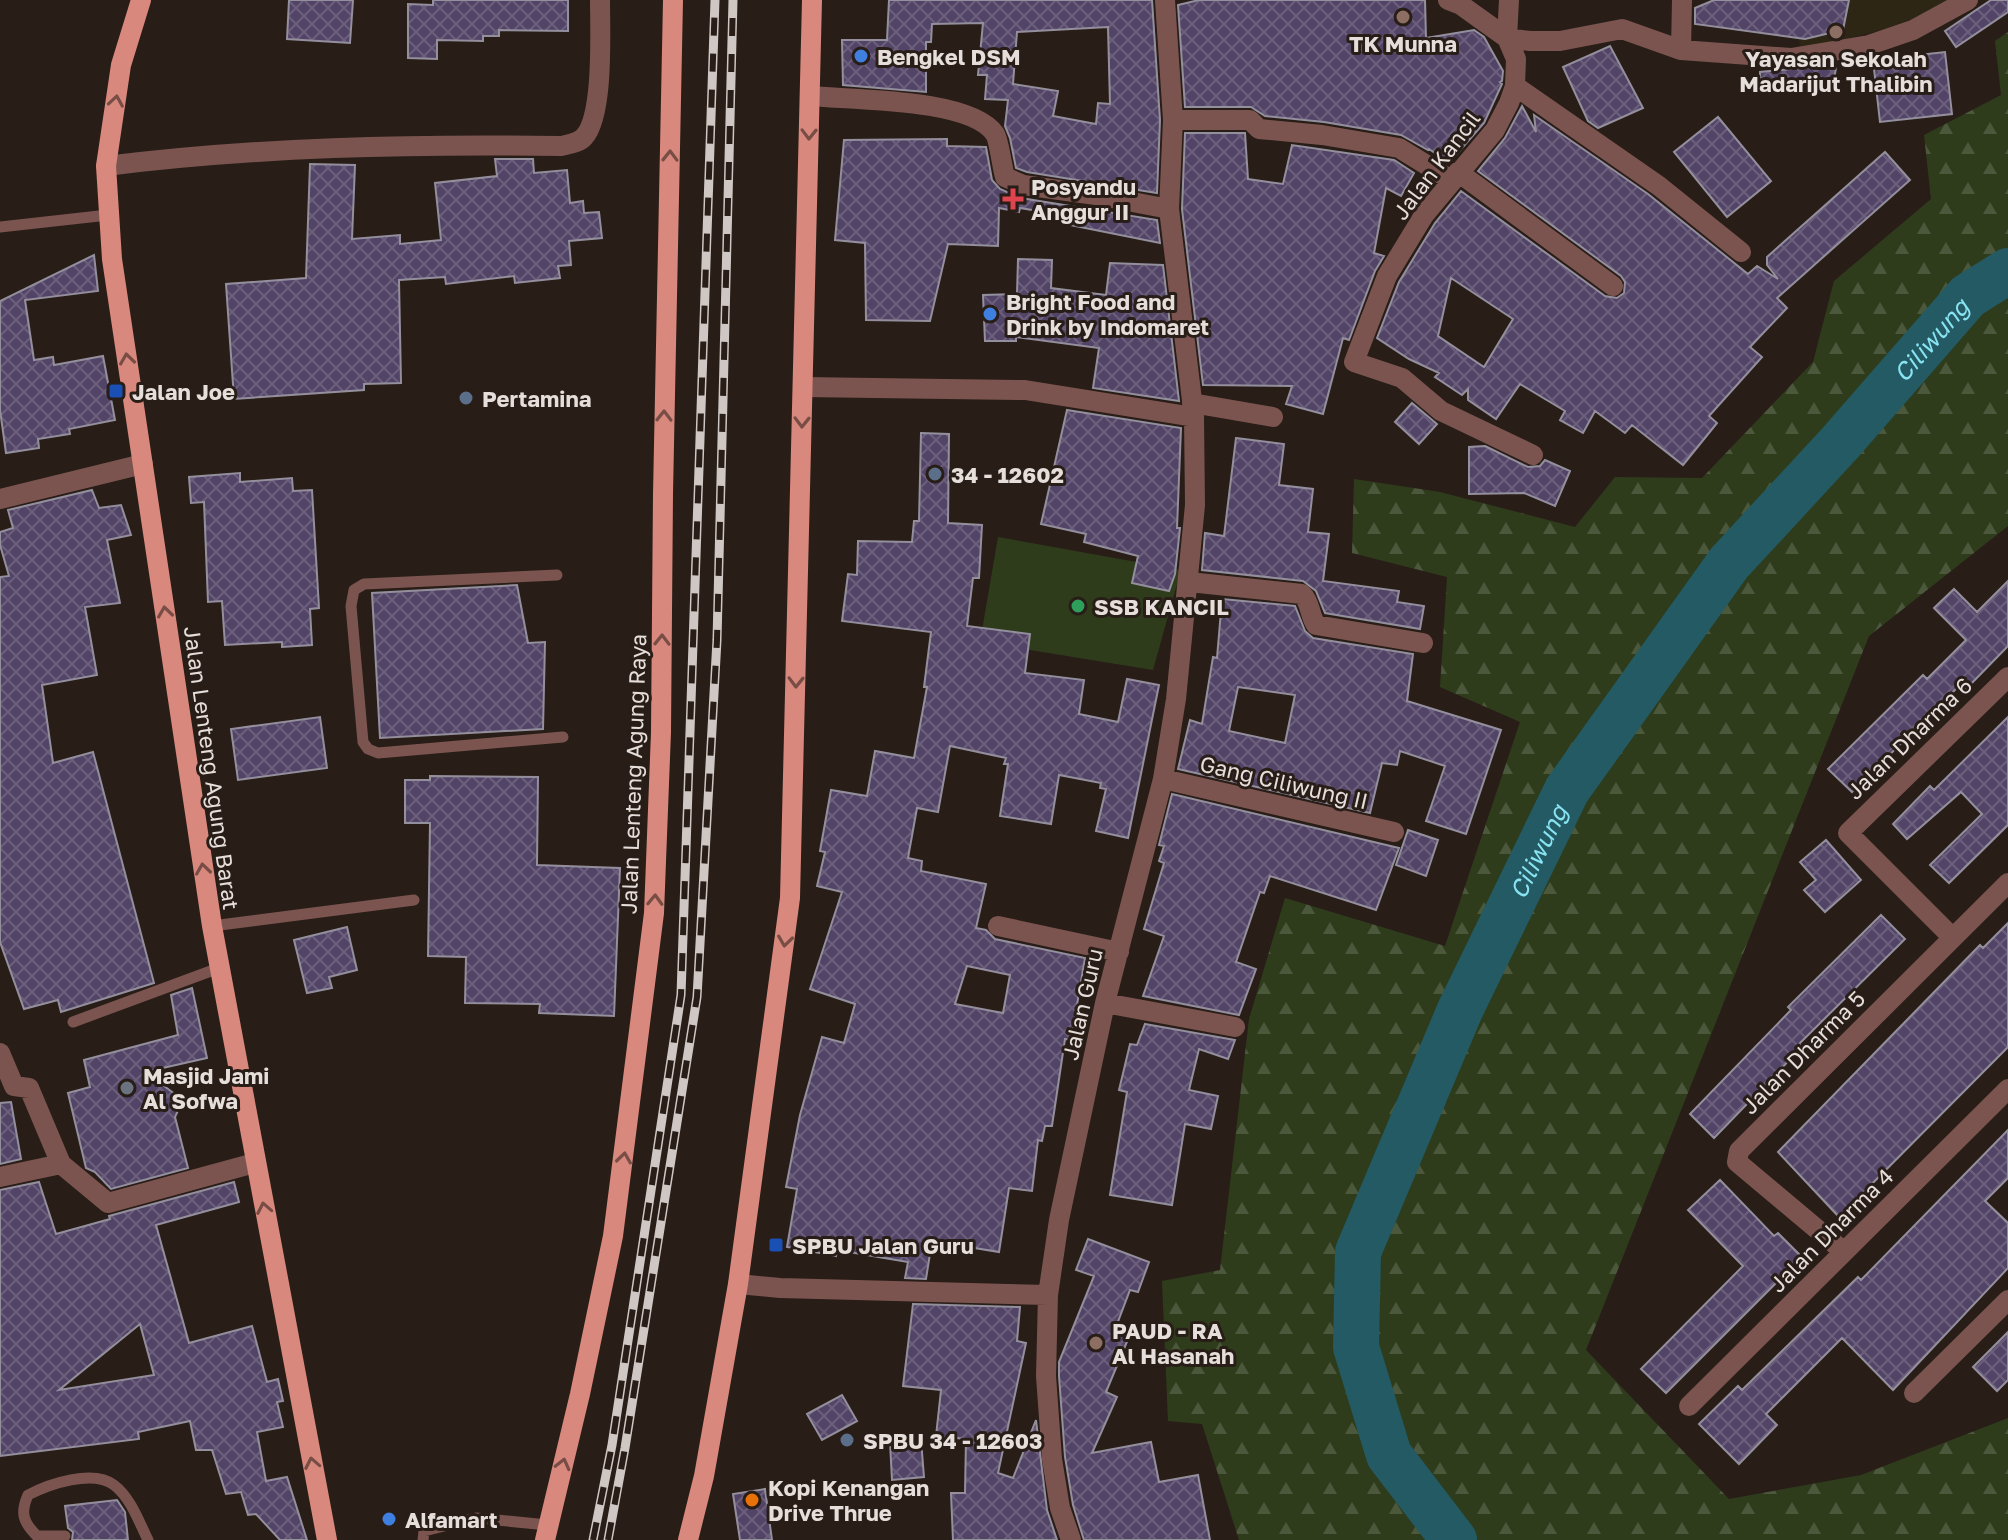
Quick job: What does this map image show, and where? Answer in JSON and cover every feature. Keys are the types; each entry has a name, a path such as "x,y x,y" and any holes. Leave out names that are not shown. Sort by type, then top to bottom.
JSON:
{"main road":[{"name":"Jalan Lenteng Agung Barat","path":"141,0 121,65 106,166 108,215 212,926 327,1540"},
{"name":"Jalan Lenteng Agung Raya","path":"546,1532 580,1394 613,1236 654,913 661,732 673,0"},
{"path":"688,1540 704,1476 738,1284 790,898 812,0"}],"street":[{"path":"106,166 330,148 561,146 582,141 593,125 599,70 600,0"},
{"name":"Jalan Guru","path":"1071,1540 1060,1508 1052,1459 1046,1376 1048,1295 1059,1220 1105,1003 1163,779 1189,582 1195,505 1193,410 1169,209 1173,120 1165,0"},
{"path":"1448,0 1461,5 1507,38 1560,41 1622,29 1681,50 1791,58 1869,45 1913,30 1968,0"},
{"name":"Jalan Kancil","path":"1509,0 1507,38 1516,59 1515,86 1509,103 1495,130 1424,215 1387,276 1354,362 1402,378 1441,411 1533,455"},
{"path":"1681,50 1682,0"},
{"path":"1515,86 1659,186 1741,252"},
{"path":"810,96 945,107 974,117 995,134 1005,177 1023,185 1169,209"},
{"path":"1173,120 1250,120 1259,129 1322,135 1399,148 1455,176 1613,286"},
{"path":"803,387 1025,390 1273,417"},
{"path":"0,499 143,464"},
{"path":"1189,582 1302,594 1308,601 1316,625 1423,643"},
{"name":"Jalan Dharma 6","path":"1952,937 1848,833 2008,677"},
{"name":"Gang Ciliwung II","path":"1163,779 1394,832"},
{"name":"Jalan Dharma 5","path":"1843,1251 1737,1162 1737,1157 1746,1143 2008,883"},
{"path":"998,926 1119,952"},
{"path":"1105,1003 1235,1027"},
{"path":"0,1053 14,1086 29,1088 63,1166 108,1203 255,1163"},
{"name":"Jalan Dharma 4","path":"1689,1406 2008,1089"},
{"path":"0,1177 63,1166"},
{"path":"738,1284 780,1288 1048,1295"},
{"path":"1914,1393 2008,1300"}],"lane":[{"path":"0,227 108,215"},
{"path":"557,575 364,584 354,590 351,606 363,742 368,749 378,753 563,737"},
{"path":"212,926 414,900"},
{"path":"73,1022 219,968"},
{"path":"65,1536 37,1536 26,1525 22,1510 28,1495 69,1480 97,1478 112,1483 124,1496 148,1540"},
{"path":"423,1540 424,1531 476,1518 546,1532"}],"shaded area":[{"name":"Yayasan Sekolah Madarijut Thalibin","path":"1790,0 1965,0 1947,14 1801,50"}],"green space":[{"path":"2008,32 2008,526 1869,636 1586,1350 1729,1499 1861,1475 2008,1418 2008,1540 1239,1540 1202,1424 1168,1421 1162,1281 1220,1270 1249,1019 1285,898 1445,946 1520,722 1440,687 1447,577 1352,553 1354,479 1440,492 1575,527 1615,477 1702,478 1813,362 1834,281 1931,199 1924,135 2001,95 1995,41"},
{"name":"SSB KANCIL","path":"998,537 1181,570 1153,670 980,642"}],"building":[{"path":"289,0 353,0 350,43 287,39"},
{"path":"433,0 568,0 568,31 499,30 499,36 483,36 483,41 437,40 437,59 408,58 408,4 433,5"},
{"path":"889,0 1152,0 1160,120 1157,193 1016,168 1005,126 1008,100 985,99 987,75 978,75 983,23 932,24 931,42 926,42 926,92 843,85 842,40 887,40","holes":["1108,27 1110,104 1098,103 1096,124 1053,116 1058,91 1013,84 1017,32"]},
{"path":"1199,0 1425,0 1426,38 1474,30 1484,37 1503,71 1502,84 1484,123 1449,163 1401,135 1265,116 1251,107 1185,107 1178,5"},
{"path":"1714,0 1849,0 1843,30 1805,39 1695,24 1695,8"},
{"path":"1991,0 2008,0 2008,12 1956,47 1945,31"},
{"path":"1610,46 1643,108 1598,128 1588,121 1563,67"},
{"path":"1945,52 1952,114 1880,122 1873,60"},
{"path":"1822,66 1836,68 1832,91 1760,78 1760,72"},
{"path":"1522,106 1536,132 1534,115 1648,194 1748,274 1757,266 1778,279 1767,265 1767,257 1885,152 1910,180 1777,298 1787,308 1750,347 1762,357 1709,416 1717,423 1683,465 1632,425 1625,433 1595,411 1583,433 1560,420 1565,411 1520,384 1496,419 1468,400 1468,389 1462,395 1435,377 1439,373 1409,359 1377,338 1399,282 1435,223 1461,191 1605,296 1617,298 1624,293 1625,282 1621,276 1478,171 1505,138","holes":["1451,278 1513,319 1484,367 1438,336"]},
{"path":"1718,117 1771,181 1727,217 1674,152"},
{"path":"1185,133 1245,133 1248,179 1283,184 1292,145 1394,160 1414,173 1401,196 1386,188 1374,253 1384,256 1375,271 1349,340 1343,338 1323,414 1286,404 1292,386 1203,385 1182,209"},
{"path":"947,139 947,146 986,147 992,180 1000,189 1021,198 1157,220 1160,243 1065,224 1067,216 1020,208 1019,212 999,208 998,246 948,244 930,321 866,320 865,243 835,240 844,140"},
{"path":"495,159 533,159 534,173 567,170 570,203 583,201 584,213 599,212 602,238 569,241 571,265 558,266 560,278 515,283 514,276 446,284 445,277 399,280 401,383 364,384 364,390 234,399 226,284 306,278 310,164 355,165 352,239 400,235 400,244 441,240 435,183 497,176"},
{"path":"94,255 98,291 25,300 34,360 53,357 54,365 103,356 115,420 69,429 70,434 38,439 39,448 6,453 0,410 0,301"},
{"path":"1018,259 1052,260 1051,288 1106,295 1110,263 1163,265 1179,401 1093,388 1099,348 1016,337 1016,341 985,341 983,295 1017,294"},
{"path":"1412,403 1437,424 1419,444 1395,422"},
{"path":"1067,410 1181,428 1177,528 1180,528 1175,574 1169,591 1132,583 1138,556 1084,542 1086,534 1041,524"},
{"path":"921,433 949,434 948,523 982,525 979,578 973,578 967,626 1030,634 1025,673 1084,680 1079,714 1118,722 1127,679 1159,685 1128,838 1096,831 1106,789 1100,788 1101,783 1059,775 1051,824 1000,816 1008,764 1004,764 1006,758 950,746 938,812 917,808 908,858 922,861 921,871 986,884 976,928 986,930 995,939 1085,958 1071,1040 1065,1039 1052,1126 1045,1126 1042,1141 1038,1140 1032,1191 1009,1188 999,1252 932,1241 926,1279 905,1278 908,1262 837,1250 836,1256 787,1247 797,1189 786,1187 800,1115 822,1037 844,1043 855,1004 810,989 842,892 817,886 825,852 820,851 831,790 867,796 875,751 914,758 927,687 924,687 931,632 842,621 848,574 857,575 858,541 912,542 914,521 919,521","holes":["967,966 1010,975 1003,1013 955,1004"]},
{"path":"1236,438 1284,444 1279,485 1313,489 1308,532 1329,534 1323,581 1399,591 1397,602 1424,606 1420,629 1325,613 1316,591 1303,581 1202,570 1205,533 1224,536"},
{"path":"1485,446 1528,467 1540,466 1545,460 1570,471 1555,506 1524,493 1469,494 1469,447"},
{"path":"240,473 240,482 292,478 293,491 312,490 319,608 310,609 312,645 282,647 282,642 225,645 222,601 208,602 204,502 191,503 189,477"},
{"path":"92,490 99,508 121,505 131,535 107,540 120,603 85,607 97,675 42,685 53,763 93,752 154,983 61,1012 58,1000 24,1009 0,942 0,577 9,576 0,545 0,532 13,528 8,510"},
{"path":"2008,581 2008,646 1966,689 1961,684 1852,792 1828,769 1923,675 1927,679 1966,640 1934,608 1954,589 1977,612"},
{"path":"517,585 528,643 545,642 543,729 380,738 372,593"},
{"path":"1222,599 1295,606 1305,631 1313,638 1413,654 1407,701 1501,730 1466,834 1426,821 1445,766 1400,751 1397,765 1382,763 1370,813 1178,769 1190,720 1202,724 1213,657 1217,658","holes":["1238,687 1295,695 1285,743 1229,731"]},
{"path":"320,717 327,768 238,780 231,729"},
{"path":"2008,717 2008,825 1949,883 1930,865 1982,814 1961,792 1907,839 1893,824 1930,786 1934,790"},
{"path":"430,776 538,777 537,865 620,868 614,1016 539,1013 540,1004 465,1003 466,957 428,956 430,823 405,823 405,780 430,780"},
{"path":"1172,794 1399,848 1376,910 1270,876 1264,893 1260,892 1236,962 1256,969 1239,1015 1143,996 1164,936 1144,929 1164,863 1159,861 1164,846 1159,845"},
{"path":"1408,830 1438,840 1426,876 1396,865"},
{"path":"1826,840 1861,880 1825,912 1804,890 1816,880 1800,862"},
{"path":"1881,915 1905,939 1799,1044 1802,1047 1714,1138 1690,1114 1791,1010 1788,1007"},
{"path":"2008,923 2008,1047 1839,1217 1778,1152 1980,945 1983,948"},
{"path":"347,927 357,970 329,977 332,988 307,993 294,940"},
{"name":"Masjid Jami Al Sofwa","path":"192,988 207,1058 145,1072 183,1100 175,1117 188,1168 111,1189 95,1172 86,1168 68,1093 90,1087 84,1060 178,1035 171,995"},
{"path":"1145,1024 1235,1040 1228,1059 1199,1049 1189,1090 1218,1096 1211,1129 1185,1124 1172,1205 1110,1195 1127,1092 1119,1090 1130,1044 1137,1045"},
{"path":"11,1102 21,1159 0,1164 0,1103"},
{"path":"2008,1130 2008,1178 1985,1201 2008,1223 2008,1268 1893,1390 1842,1338 1766,1414 1777,1425 1739,1464 1699,1424 1738,1386 1742,1390 1858,1277 1861,1280"},
{"path":"1720,1180 1774,1236 1778,1233 1802,1257 1666,1393 1641,1369 1743,1266 1688,1210"},
{"path":"39,1182 56,1234 110,1219 109,1216 234,1182 239,1202 156,1225 189,1343 252,1326 267,1382 278,1379 283,1401 277,1402 283,1427 257,1432 266,1481 287,1477 307,1540 280,1540 256,1514 248,1515 241,1492 226,1494 212,1450 196,1450 190,1421 138,1432 139,1439 0,1456 0,1190","holes":["140,1324 154,1375 59,1390"]},
{"path":"1088,1239 1149,1262 1138,1292 1130,1290 1116,1327 1131,1332 1106,1392 1117,1397 1092,1453 1151,1442 1159,1482 1198,1475 1210,1540 1084,1540 1073,1505 1065,1457 1059,1362 1094,1276 1076,1270"},
{"path":"913,1304 1020,1307 1017,1341 1026,1343 998,1473 1013,1478 1036,1420 1047,1510 1057,1540 953,1540 951,1493 965,1493 966,1439 936,1436 941,1390 903,1386"},
{"path":"2008,1332 2008,1380 1997,1391 1973,1367"},
{"path":"842,1395 857,1421 822,1440 807,1414"},
{"path":"921,1440 924,1477 892,1480 890,1442"},
{"path":"765,1489 772,1540 740,1540 733,1494"},
{"path":"117,1500 125,1512 128,1540 72,1540 73,1532 68,1528 65,1506"}],"waterway":[{"name":"Ciliwung","path":"1454,1540 1389,1455 1356,1347 1358,1252 1460,1010 1567,790 1729,563 1840,443 1968,296 2008,271"}],"railway":[{"path":"593,1540 612,1445 681,995 715,0"},
{"path":"608,1540 697,997 717,640 733,0"}],"place":[{"name":"TK Munna","path":"1403,17"},
{"name":"Yayasan Sekolah Madarijut Thalibin","path":"1836,32"},
{"name":"Bengkel DSM","path":"861,56"},
{"name":"Posyandu Anggur II","path":"1013,199"},
{"name":"Bright Food and Drink by Indomaret","path":"990,314"},
{"name":"Jalan Joe","path":"116,391"},
{"name":"Pertamina","path":"466,398"},
{"name":"34 - 12602","path":"935,474"},
{"name":"SSB KANCIL","path":"1078,606"},
{"name":"Masjid Jami Al Sofwa","path":"127,1088"},
{"name":"SPBU Jalan Guru","path":"776,1245"},
{"name":"PAUD - RA Al Hasanah","path":"1096,1343"},
{"name":"SPBU 34 - 12603","path":"847,1440"},
{"name":"Kopi Kenangan Drive Thrue","path":"752,1500"},
{"name":"Alfamart","path":"389,1519"}]}
